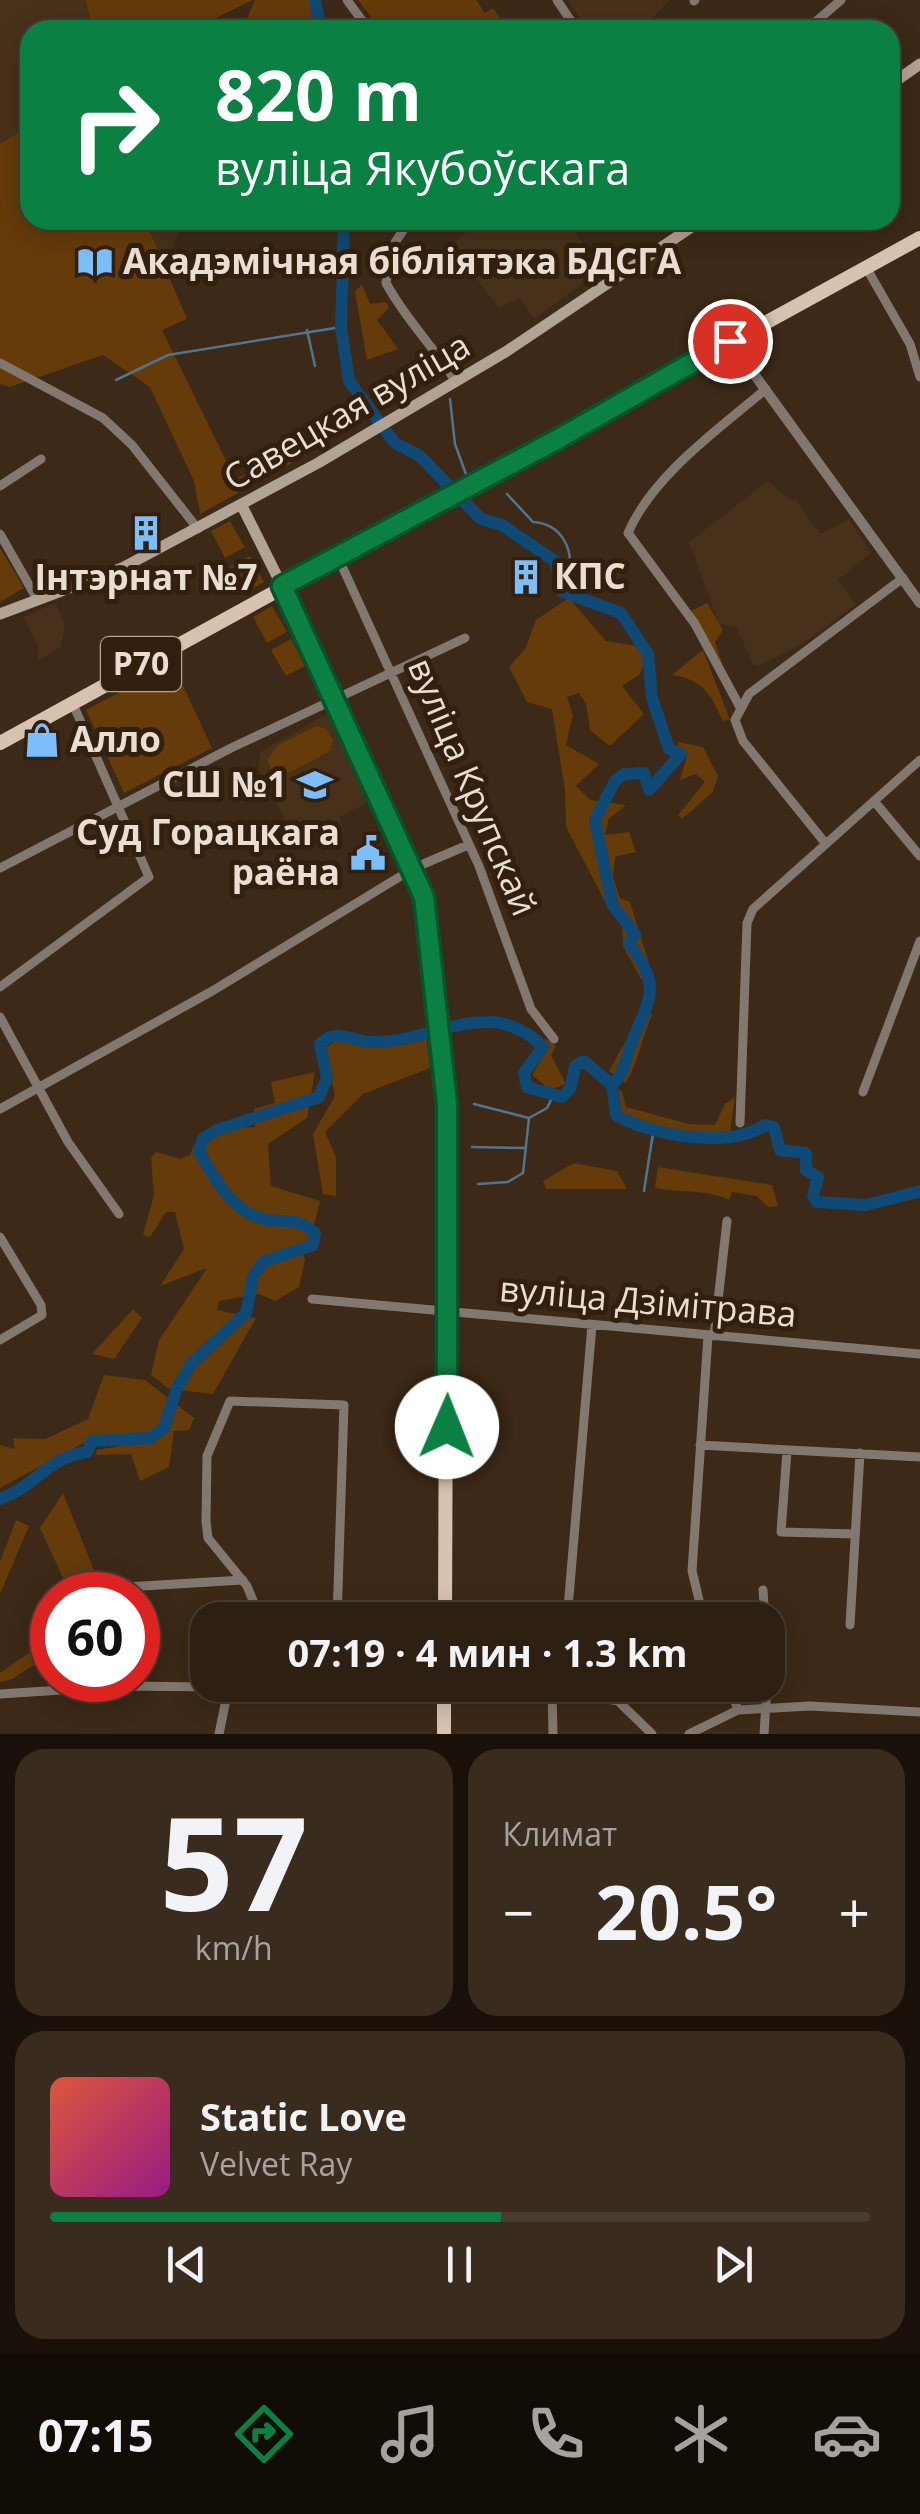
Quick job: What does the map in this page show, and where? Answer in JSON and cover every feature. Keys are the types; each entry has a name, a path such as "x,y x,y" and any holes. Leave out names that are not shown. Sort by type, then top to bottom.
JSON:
{"main road":[{"name":"Савецкая вуліца","path":"0,614 122,568 242,506 456,382 687,230"},
{"path":"282,586 920,238"},
{"path":"242,506 335,698 424,897 447,1104 445,1602"},
{"name":"Р70","path":"0,743 282,586"},
{"path":"444,1702 444,1734"}],"street":[{"path":"818,20 841,0"},
{"path":"403,230 392,247 386,283 417,334 439,355 456,382"},
{"path":"866,268 910,344 920,377"},
{"path":"730,341 920,604"},
{"path":"0,362 103,418 132,446 198,529"},
{"path":"740,707 694,624 628,534 635,518 671,476 766,390"},
{"path":"0,486 41,459"},
{"path":"0,534 37,599"},
{"name":"вуліца Крупскай","path":"337,555 393,671 508,938 531,1010 554,1040"},
{"path":"826,844 743,741 735,720 740,707 766,680 902,578"},
{"path":"0,868 335,698 465,638"},
{"path":"0,987 146,882 149,872 76,711"},
{"path":"740,1123 748,922 753,909 920,760"},
{"path":"874,802 919,852"},
{"path":"0,1109 214,990 414,868 468,845"},
{"path":"863,1092 920,941"},
{"path":"0,1017 68,1142 119,1214"},
{"path":"700,1602 692,1572 700,1446 726,1222"},
{"path":"0,1237 41,1305 42,1315 0,1340"},
{"name":"вуліца Дзімітрава","path":"312,1300 920,1354"},
{"path":"569,1602 592,1325"},
{"path":"253,1602 243,1580 214,1548 206,1521 207,1456 230,1400 344,1405 338,1602"},
{"path":"700,1446 920,1457"},
{"path":"787,1451 781,1532 855,1534"},
{"path":"850,1625 860,1453"},
{"path":"160,1585 243,1580"},
{"path":"763,1590 764,1602"},
{"path":"0,1694 124,1686 190,1689"},
{"path":"219,1734 226,1702"},
{"path":"553,1734 557,1702"},
{"path":"619,1702 648,1732"},
{"path":"735,1702 738,1710"},
{"path":"764,1734 766,1702"},
{"path":"688,1734 738,1710 920,1712"}],"shaded area":[{"path":"0,0 86,0 90,20 20,20 20,230 179,230 135,343 0,297"},
{"path":"86,0 253,0 212,20 90,20"},
{"path":"255,0 316,0 317,20 246,20"},
{"path":"358,0 476,0 485,13 493,8 501,20 373,20"},
{"path":"568,0 670,0 651,20 581,20"},
{"path":"20,132 20,230 149,230 187,319 162,330 235,479 317,441 324,445 200,514 194,481 150,387 103,355 10,387 0,384 0,144"},
{"path":"469,230 574,230 587,250 575,259 590,278 534,319 520,298 499,308 474,276 464,277 445,249"},
{"path":"362,284 370,304 386,302 389,308 377,320 398,349 367,360 355,292"},
{"path":"768,481 789,500 796,500 820,534 849,520 871,553 838,580 856,604 799,646 758,666 753,665 737,628 719,623 689,542"},
{"path":"230,521 245,547 225,558 211,531"},
{"path":"0,548 24,588 0,602"},
{"path":"250,556 264,582 245,593 230,566"},
{"path":"569,598 606,641 636,646 645,659 640,674 622,686 644,714 610,746 590,730 586,704 579,693 567,697 573,715 566,745 599,764 576,786 590,800 626,805 609,819 605,835 629,832 636,852 615,857 613,877 620,898 630,902 654,980 641,979 623,946 622,919 608,907 566,827 565,790 552,709 527,702 509,667 525,649 536,620"},
{"path":"56,603 65,626 60,648 38,661 38,646 23,617"},
{"path":"707,603 723,630 715,642 732,692 691,611"},
{"path":"272,606 287,632 267,643 253,617"},
{"path":"291,639 305,666 286,676 271,650"},
{"path":"703,650 730,720 723,721 710,696 699,685 672,675"},
{"path":"173,664 212,748 124,793 86,710"},
{"name":"СШ №1","path":"329,713 371,801 339,817 344,831 301,851 259,769 260,752"},
{"path":"316,726 326,729 333,740 330,751 289,773 272,771 267,760 278,745"},
{"path":"678,742 703,747 718,776 713,792 682,819 678,815 705,782 696,774 680,780 687,756 677,748"},
{"path":"643,1010 652,1015 625,1083 609,1071"},
{"path":"426,1036 430,1068 363,1094 325,1132 336,1157 336,1196 323,1194 313,1134 335,1096 325,1049 337,1039 387,1047"},
{"path":"544,1038 556,1046 551,1055 566,1084 550,1090 532,1075 547,1050"},
{"path":"315,1072 307,1118 268,1144 271,1186 320,1201 310,1241 301,1247 305,1260 299,1287 275,1301 259,1294 219,1301 217,1310 256,1318 213,1394 169,1389 151,1375 159,1340 207,1268 160,1286 184,1249 175,1212 166,1212 150,1237 143,1235 154,1195 151,1158 156,1152 180,1159 190,1155 207,1133 255,1127 254,1109 275,1103 271,1082"},
{"path":"616,1089 622,1091 626,1107 689,1124 715,1125 725,1104 735,1097 730,1131 709,1136 629,1120 619,1114"},
{"path":"574,1163 617,1171 627,1189 546,1189 543,1181"},
{"path":"658,1167 772,1185 778,1206 768,1207 757,1196 732,1192 729,1200 712,1194 655,1188"},
{"path":"133,1309 142,1318 114,1359 92,1354"},
{"path":"104,1375 145,1380 194,1418 189,1430 174,1431 169,1467 140,1481 131,1454 96,1455 97,1450 119,1446 121,1440 89,1440 0,1488 0,1445 15,1449 13,1438 45,1439 88,1419"},
{"path":"63,1493 95,1572 60,1572 40,1528"},
{"path":"16,1520 29,1526 0,1594 0,1562"},
{"path":"30,1652 30,1667 0,1682 0,1673"}],"waterway":[{"path":"315,0 319,20"},
{"path":"344,230 341,327 349,381 395,443 420,456 481,519 502,525 556,562 561,591 621,613 648,654 652,698 669,749 681,754 649,790 644,773 624,774 615,781 595,820 612,904 635,934 629,943 645,970 650,990 623,1068 612,1085"},
{"path":"116,380 168,355 341,327"},
{"path":"307,330 315,366"},
{"path":"450,399 455,444 467,477"},
{"path":"507,494 533,522 552,527 564,540 570,556 569,576 560,578"},
{"path":"0,1499 62,1459 87,1452 92,1441 150,1438 164,1428 177,1388 192,1363 246,1313 253,1277 263,1262 313,1245 315,1233 302,1224 264,1219 242,1209 225,1192 199,1151 203,1139 217,1130 319,1097 327,1078 320,1044 332,1036 385,1042 472,1023 510,1026 543,1047 524,1073 527,1087 562,1097 571,1087 575,1066 584,1061 612,1085 616,1115 649,1129 712,1138 732,1137 765,1125 774,1127 780,1150 806,1153 806,1170 818,1177 813,1196 817,1202 866,1205 920,1191"},
{"path":"478,1184 508,1182 523,1173 529,1118 547,1108 553,1096"},
{"path":"474,1104 529,1118"},
{"path":"644,1191 654,1127"},
{"path":"472,1147 526,1148"}],"place":[{"name":"Акадэмічная бібліятэка БДСГА","path":"95,262"},
{"name":"Інтэрнат №7","path":"146,533"},
{"name":"КПС","path":"526,577"},
{"name":"Алло","path":"42,740"},
{"name":"СШ №1","path":"315,785"},
{"name":"Суд Горацкага раёна","path":"368,853"}],"route":[{"path":"447,1427 447,1104 424,897 282,586 558,439 730,341"}]}
